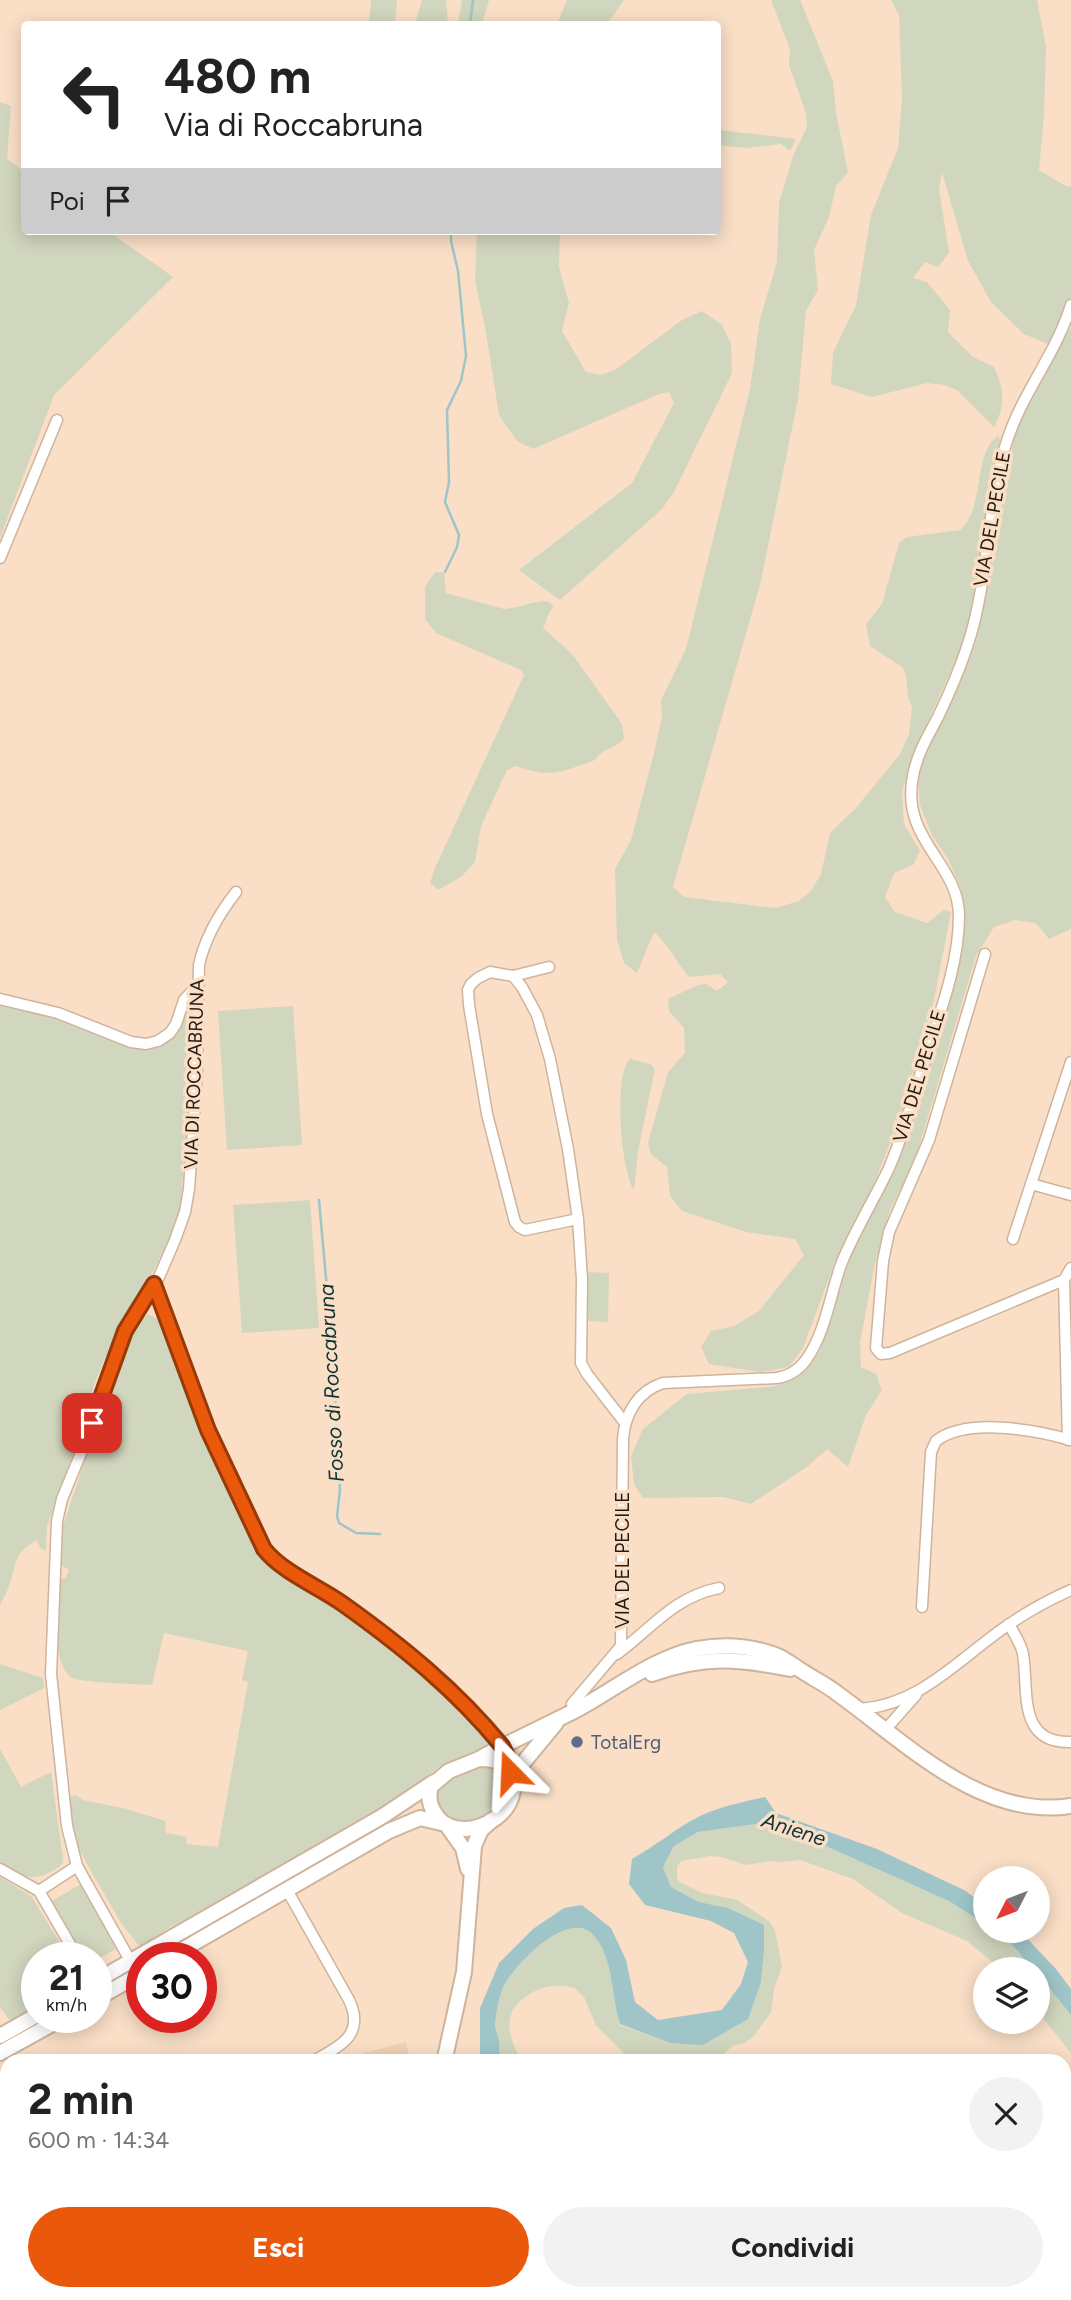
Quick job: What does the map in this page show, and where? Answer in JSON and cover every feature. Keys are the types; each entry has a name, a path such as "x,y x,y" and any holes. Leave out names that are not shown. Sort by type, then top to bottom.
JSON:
{"main road":[{"path":"166,1942 383,1816 455,1768 479,1759 569,1714 658,1662 676,1655 717,1647 738,1647 780,1657 954,1777 984,1792 1010,1802 1035,1807 1071,1806"},
{"path":"446,2054 464,1972 475,1842 481,1830 508,1806 511,1779 569,1714"},
{"path":"479,1759 500,1763 511,1779"},
{"path":"434,1782 429,1799 432,1808 463,1847 470,1883"},
{"path":"195,1942 405,1823 426,1818 464,1830 492,1820"},
{"path":"0,2036 21,2024"},
{"path":"0,2053 36,2033"}],"street":[{"name":"VIA DEL PECILE","path":"569,1714 580,1693 621,1646 623,1439 625,1423 637,1400 648,1390 663,1383 777,1378 792,1373 801,1366 816,1341 846,1254 893,1159 946,991 958,920 953,890 913,818 910,798 913,772 951,689 970,638 1007,438 1028,389 1058,342 1071,304"},
{"path":"0,558 57,420"},
{"name":"VIA DI ROCCABRUNA","path":"126,1953 77,1866 66,1819 52,1684 57,1521 62,1499 125,1331 154,1284 181,1224 189,1189 198,1074 199,965 207,938 236,892"},
{"name":"VIA DEL PECILE","path":"985,954 930,1136 889,1232 883,1261 876,1340 879,1353 887,1354 1064,1280"},
{"path":"549,967 513,976 498,972 486,974 473,981 468,993 483,1094 515,1222 523,1230 578,1219"},
{"path":"513,976 533,1006 548,1051 566,1139 578,1219 582,1285 581,1363 588,1377 625,1423"},
{"path":"0,999 58,1013 131,1042 146,1044 161,1039 173,1028 184,1000 197,986"},
{"path":"1013,1239 1071,1062"},
{"path":"1031,1184 1071,1195"},
{"path":"922,1607 930,1454 936,1441 957,1432 988,1429 1027,1431 1070,1440 1064,1280 1071,1268"},
{"path":"154,1284 208,1430 264,1549 280,1564 333,1597 416,1659 466,1704 502,1746 508,1758 511,1779"},
{"path":"611,1659 678,1603 694,1594 719,1588"},
{"path":"886,1729 917,1693 1009,1624 1071,1590"},
{"path":"1009,1624 1022,1651 1025,1701 1030,1718 1046,1737 1071,1742"},
{"path":"859,1709 886,1706 917,1693"},
{"path":"39,1891 77,1866"},
{"path":"0,1869 39,1891 69,1942"},
{"path":"287,1890 349,2000 354,2014 355,2024 349,2038 326,2054"}],"shaded area":[{"path":"406,2042 409,2054 361,2054"}],"green space":[{"path":"371,0 397,0 395,21 369,21"},
{"path":"422,0 446,0 448,21 416,21"},
{"path":"462,0 489,0 483,21 458,21"},
{"path":"567,0 624,0 609,21 558,21"},
{"path":"771,0 800,0 833,81 836,113 848,172 836,186 829,217 814,250 818,290 806,311 798,399 760,585 673,887 684,897 775,908 799,901 811,891 821,874 830,833 856,808 900,754 909,734 912,707 906,675 902,667 870,646 866,624 882,604 899,543 907,537 960,530 973,508 985,455 998,436 1000,440 968,633 912,757 902,793 904,824 920,851 913,865 894,873 885,897 895,912 927,923 944,910 951,912 933,1005 900,1118 868,1199 835,1262 803,1348 789,1367 760,1372 709,1364 701,1347 711,1331 734,1326 759,1311 804,1255 795,1239 746,1232 682,1211 670,1196 667,1167 651,1154 648,1143 668,1072 685,1053 684,1028 669,1011 668,999 698,985 706,984 717,991 728,982 720,974 689,977 654,932 637,973 624,963 617,940 615,869 631,840 662,717 661,700 686,649 750,389 760,319 777,262 779,203 793,156 807,127 806,113 789,65 790,49"},
{"path":"891,0 1037,0 1046,47 1039,170 1071,187 1071,297 1068,315 1048,344 1024,334 991,302 968,261 942,172 939,189 949,253 938,267 925,262 913,278 927,282 950,310 948,332 973,357 994,367 1000,382 1002,404 994,427 958,391 945,385 927,383 872,397 831,384 833,353 856,305 871,215 898,148 902,99 899,15"},
{"path":"0,102 11,106 7,159 21,170 21,235 114,235 173,277 54,395 0,538"},
{"path":"721,130 796,139 790,151 781,144 746,148 721,145"},
{"path":"477,235 560,235 559,267 569,303 562,331 586,372 600,375 615,370 682,320 702,311 722,325 731,343 732,373 674,492 662,509 560,600 519,570 632,483 674,403 669,392 659,394 533,449 517,441 499,415 475,280"},
{"path":"1071,327 1071,929 1049,939 1036,923 1015,920 994,927 976,956 915,1160 890,1210 875,1263 860,1342 861,1367 876,1374 882,1390 866,1415 848,1467 827,1449 808,1466 751,1504 724,1497 643,1498 634,1484 631,1456 643,1429 687,1394 777,1386 807,1369 820,1351 851,1254 896,1167 957,966 964,918 961,888 948,859 932,835 920,805 917,769 953,700 976,642 1018,417"},
{"path":"435,572 444,573 446,593 504,609 541,601 547,601 554,606 543,628 572,654 622,724 624,738 595,760 564,771 547,773 515,766 507,770 481,826 475,862 461,877 438,890 430,883 435,868 524,675 521,670 436,633 425,619 425,587"},
{"path":"0,1003 55,1018 130,1046 163,1043 186,1003 189,1003 191,1104 180,1206 175,1227 104,1360 94,1385 82,1429 47,1526 46,1551 40,1548 37,1540 24,1549 0,1605"},
{"path":"293,1006 302,1145 227,1150 218,1011"},
{"path":"630,1059 650,1064 655,1069 638,1151 634,1190 626,1163 620,1103 625,1069"},
{"path":"310,1200 319,1328 242,1333 233,1205"},
{"path":"587,1272 609,1273 608,1322 586,1321"},
{"path":"148,1314 160,1320 199,1422 258,1553 268,1566 333,1605 440,1684 457,1700 487,1739 483,1748 440,1766 391,1804 148,1942 136,1942 121,1923 78,1848 73,1835 68,1797 75,1795 83,1800 127,1809 165,1821 166,1833 187,1837 186,1844 218,1847 248,1682 242,1680 248,1651 164,1633 152,1685 76,1679 64,1669 60,1658 57,1631 59,1578 65,1579 69,1570 60,1564 62,1529 115,1369 135,1325"},
{"path":"0,1664 43,1678 44,1688 0,1710"},
{"path":"0,1749 21,1787 51,1772 63,1859 60,1867 44,1875 25,1876 0,1862"},
{"path":"479,1766 493,1768 501,1773 507,1795 496,1808 482,1816 451,1822 438,1807 437,1793 448,1780"},
{"path":"763,1823 810,1839 949,1901 973,1916 973,1943 1011,1943 1024,1957 986,1957 967,1941 902,1913 853,1879 800,1860 746,1865 710,1856 686,1860 680,1862 677,1867 677,1879 681,1883 703,1893 737,1900 769,1921 775,1930 782,1967 774,1989 771,2012 754,2036 744,2043 732,2046 724,2054 624,2054 596,2025 584,1997 575,1988 554,1986 533,1992 515,2007 509,2023 518,2054 499,2054 495,2024 503,1987 531,1953 558,1933 572,1928 585,1929 601,1946 609,1968 620,2025 670,2043 703,2044 722,2032 761,1982 763,1925 728,1908 699,1902 671,1887 663,1867 674,1846 698,1832"},
{"path":"0,1877 32,1897 59,1942 21,1942 21,2015 10,2021 0,2007"},
{"path":"81,1884 118,1948 112,1951 112,1942 74,1942 50,1902"},
{"path":"1050,1989 1071,2015 1071,2053 1050,2027"}],"water":[{"name":"Aniene","path":"765,1797 776,1813 877,1849 964,1890 973,1896 973,1916 949,1901 810,1839 763,1823 698,1832 674,1846 663,1867 671,1887 699,1902 728,1908 764,1925 761,1982 748,2019 703,2045 670,2043 620,2024 609,1968 601,1946 585,1929 572,1928 544,1942 509,1977 503,1987 495,2020 499,2054 480,2054 480,2008 499,1963 533,1929 564,1908 582,1905 611,1928 626,1960 635,2002 658,2020 722,2010 741,1984 748,1962 734,1933 711,1921 645,1905 629,1884 632,1859 702,1815"},
{"path":"1011,1943 1031,1943 1045,1957 1023,1957"},
{"path":"1050,1963 1071,1989 1071,2015 1050,1989"}],"waterway":[{"name":"Fosso di Roccabruna","path":"470,21 473,0"},
{"name":"Fosso di Roccabruna","path":"445,572 457,547 459,535 445,502 449,482 447,410 461,381 466,356 458,271 451,235"},
{"name":"Fosso di Roccabruna","path":"319,1200 333,1356 340,1490 337,1516 339,1523 356,1533 380,1534"}],"place":[{"name":"TotalErg","path":"577,1742"}],"route":[{"path":"92,1423 125,1331 154,1284 208,1430 264,1549 280,1564 363,1618 447,1686 502,1746 508,1758 510,1772"}]}
